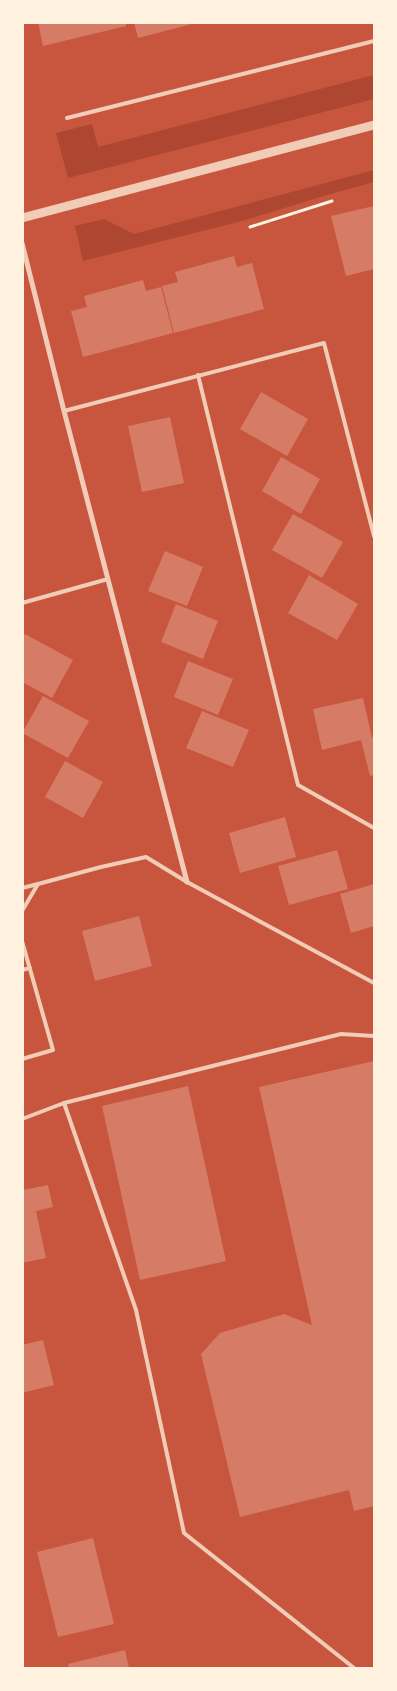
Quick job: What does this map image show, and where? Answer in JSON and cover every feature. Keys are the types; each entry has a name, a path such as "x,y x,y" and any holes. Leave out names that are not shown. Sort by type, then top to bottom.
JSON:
{"street":[{"path":"22,218 374,125"},
{"path":"22,243 187,882"}],"lane":[{"path":"67,118 374,41"},
{"path":"64,411 324,343 374,536"},
{"path":"198,375 298,785 374,828"},
{"path":"22,603 108,579"},
{"path":"22,888 146,857 187,882 374,983"},
{"path":"22,911 38,884"},
{"path":"22,941 52,1050 22,1059"},
{"path":"22,970 30,968"},
{"path":"22,1118 64,1103 341,1034 374,1036"},
{"path":"64,1103 136,1310 184,1533 354,1668"}],"path":[{"path":"250,227 332,201"}],"shaded area":[{"path":"374,75 374,99 68,178 56,133 92,124 98,147"},
{"path":"374,170 374,182 242,221 83,261 75,226 104,219 134,234"}],"building":[{"path":"38,22 126,22 126,26 43,46"},
{"path":"134,22 196,22 196,23 138,38"},
{"path":"374,206 374,269 346,276 331,216"},
{"path":"234,256 237,267 252,263 264,309 174,333 162,286 178,282 175,272"},
{"path":"143,280 146,291 161,287 173,333 83,357 71,311 87,307 84,296"},
{"path":"261,392 308,419 287,456 240,429"},
{"path":"170,417 184,483 142,492 128,426"},
{"path":"281,457 320,479 301,514 262,491"},
{"path":"293,514 343,542 322,578 272,550"},
{"path":"165,551 203,567 187,606 148,591"},
{"path":"309,575 358,604 337,640 288,613"},
{"path":"176,604 218,621 203,659 161,642"},
{"path":"25,634 73,660 52,698 22,682 22,638"},
{"path":"188,661 233,679 218,715 174,697"},
{"path":"43,696 89,721 68,758 22,733"},
{"path":"363,698 372,738 374,738 374,775 370,776 361,740 322,750 313,709"},
{"path":"202,711 249,730 233,767 186,748"},
{"path":"65,761 103,782 83,818 45,797"},
{"path":"285,817 296,857 240,873 229,833"},
{"path":"337,850 348,889 289,905 278,866"},
{"path":"374,884 374,926 351,933 340,894"},
{"path":"139,916 152,966 95,981 82,931"},
{"path":"374,1061 374,1506 354,1511 349,1490 240,1517 201,1354 220,1333 284,1314 312,1325 259,1087"},
{"path":"188,1086 226,1261 140,1280 102,1106"},
{"path":"48,1185 53,1207 36,1211 46,1258 22,1263 22,1190"},
{"path":"43,1340 54,1385 22,1393 22,1345"},
{"path":"93,1538 114,1624 58,1637 37,1552"},
{"path":"125,1650 129,1668 69,1668 68,1664"}]}
